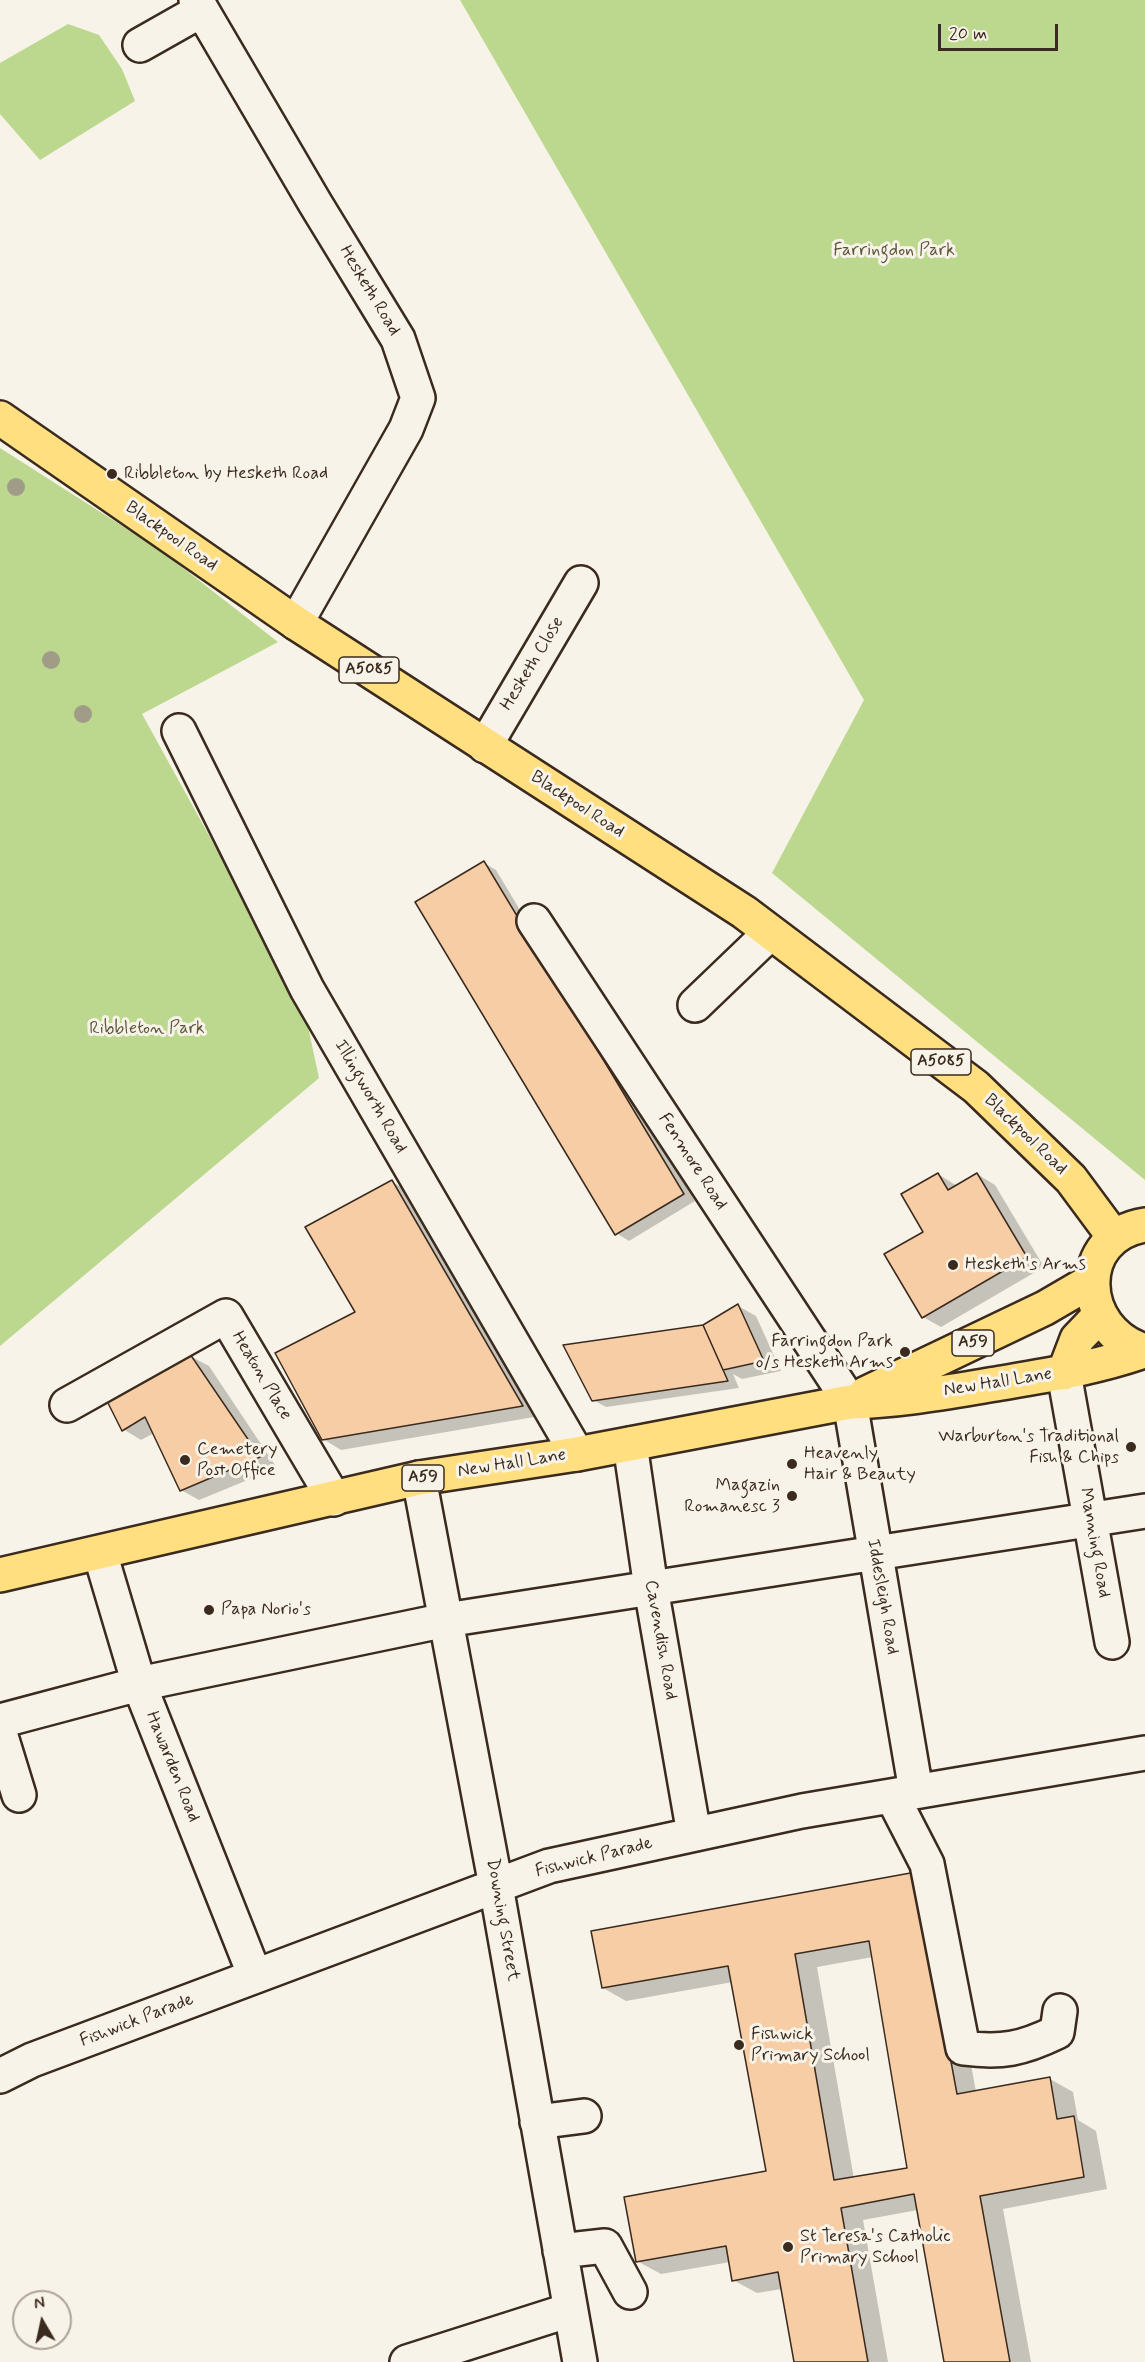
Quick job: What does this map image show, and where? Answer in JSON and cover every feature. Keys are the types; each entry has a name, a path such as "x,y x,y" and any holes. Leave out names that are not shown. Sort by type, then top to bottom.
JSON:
{"highway":[{"name":"Blackpool Road","path":"0,418 296,623 744,912 769,934 976,1088 1071,1179 1114,1238"},
{"path":"1114,1238 1145,1225"},
{"name":"A59","path":"1114,1238 1097,1263 1093,1280 1093,1299 1099,1316 1110,1332 1126,1345 1145,1351"},
{"name":"New Hall Lane","path":"850,1402 1045,1308 1093,1280"},
{"path":"1064,1373 1077,1339 1099,1316"},
{"name":"New Hall Lane","path":"0,1575 419,1478 578,1454 850,1402 893,1401 1064,1373 1104,1365 1145,1351"}],"street":[{"path":"140,45 199,5"},
{"name":"Hesketh Road","path":"199,5 398,339 418,398 406,429 296,623"},
{"name":"Hesketh Close","path":"485,746 581,583"},
{"name":"Illingworth Road","path":"179,731 307,989 578,1454"},
{"name":"Fenmore Road","path":"534,921 850,1402"},
{"path":"695,1005 769,934"},
{"name":"Heaton Place","path":"67,1405 226,1316 334,1499"},
{"name":"Manning Road","path":"1064,1373 1112,1642"},
{"name":"Iddesleigh Road","path":"850,1402 874,1552 904,1793 927,1864 963,2048 994,2052 1027,2047 1057,2032 1060,2011"},
{"name":"Cavendish Road","path":"630,1444 651,1588 694,1834"},
{"name":"Downing Street","path":"419,1478 496,1886 580,2362"},
{"path":"0,1721 139,1684 446,1620 1145,1511"},
{"name":"Hawarden Road","path":"100,1553 139,1684 255,1976"},
{"path":"0,1733 19,1795"},
{"name":"Fishwick Parade","path":"0,2076 32,2060 549,1866 802,1810 1145,1753"},
{"path":"537,2122 584,2116"},
{"path":"560,2251 606,2246 630,2292"},
{"path":"407,2362 570,2310"}],"green space":[{"name":"Farringdon Park","path":"460,0 1145,0 1145,1180 772,873 864,700"},
{"path":"68,24 99,35 122,69 135,101 40,160 0,114 0,63"},
{"name":"Ribbleton Park","path":"0,448 160,550 278,642 142,714 304,1008 319,1078 0,1346"}],"building":[{"path":"484,861 684,1194 615,1235 415,902"},
{"path":"938,1173 948,1190 977,1173 1027,1257 922,1318 884,1254 923,1232 901,1194"},
{"path":"392,1180 523,1406 322,1440 275,1353 355,1312 305,1227"},
{"path":"738,1304 764,1361 723,1370 703,1325"},
{"path":"703,1325 728,1381 592,1401 563,1345"},
{"path":"190,1354 260,1457 180,1491 145,1417 122,1431 106,1399"},
{"path":"916,1872 957,2094 1050,2077 1057,2119 1074,2116 1084,2177 980,2196 1010,2362 944,2362 914,2194 841,2208 868,2362 794,2362 778,2272 732,2281 726,2246 636,2262 624,2197 766,2171 728,1966 602,1988 591,1931","holes":["869,1941 907,2168 834,2180 795,1954"]}],"place":[{"name":"Ribbleton by Hesketh Road","path":"112,474"},
{"name":"Hesketh's Arms","path":"953,1265"},
{"name":"Farringdon Park o/s Hesketh Arms","path":"905,1352"},
{"name":"Warburton's Traditional Fish & Chips","path":"1131,1447"},
{"name":"Cemetery Post Office","path":"185,1460"},
{"name":"Heavenly Hair & Beauty","path":"792,1464"},
{"name":"Magazin Romanesc 3","path":"792,1496"},
{"name":"Papa Norio's","path":"209,1610"},
{"name":"Fishwick Primary School","path":"739,2045"},
{"name":"St Teresa's Catholic Primary School","path":"788,2247"}]}
